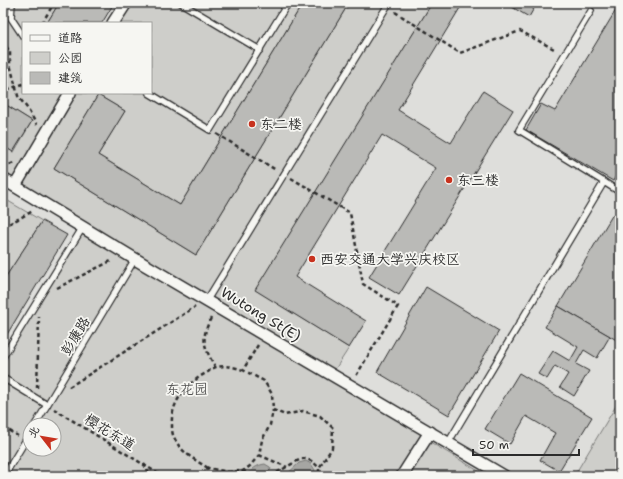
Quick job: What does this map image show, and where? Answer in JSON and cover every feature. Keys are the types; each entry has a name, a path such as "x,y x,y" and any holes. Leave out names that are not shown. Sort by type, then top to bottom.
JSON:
{"street":[{"path":"114,22 126,3"},
{"path":"15,186 69,94"},
{"name":"Wutong St(E)","path":"3,179 504,476"},
{"path":"402,476 430,432"}],"lane":[{"path":"12,3 11,18 22,34"},
{"path":"181,3 260,50"},
{"path":"151,94 210,130 288,3"},
{"path":"212,303 284,174 388,5"},
{"path":"591,11 519,130 620,192"},
{"path":"448,444 604,182"},
{"path":"3,357 83,227"},
{"name":"彭康路","path":"40,417 131,256"},
{"path":"3,378 47,405"},
{"path":"4,476 22,445"}],"path":[{"path":"43,22 54,3"},
{"path":"388,5 460,53 520,31 564,54"},
{"path":"11,16 4,31 3,42 10,52 10,64 18,96 42,131 43,139"},
{"path":"3,96 9,89 22,84"},
{"path":"210,130 350,213 363,284 398,306 351,385"},
{"path":"3,227 46,205"},
{"path":"36,398 40,296 131,256"},
{"path":"212,303 204,340 215,367"},
{"path":"50,399 212,303"},
{"path":"243,370 265,334"},
{"path":"236,476 244,471 250,466 259,455 262,440 270,425 273,410 272,394 264,381 243,370 228,367 215,367 200,376 183,391 175,404 171,418 173,436 179,446 191,458 208,468 228,472 244,471 255,476"},
{"name":"樱花东道","path":"47,405 162,476"},
{"path":"273,410 285,416 303,411 320,416 333,428 332,448 319,468 319,476"},
{"path":"3,427 22,438"},
{"path":"259,455 287,468"},
{"path":"271,476 300,459 307,459 319,468"},
{"path":"144,464 150,476"},
{"path":"203,476 208,468"},
{"path":"228,472 231,476"}],"shaded area":[{"name":"西安交通大学兴庆校区","path":"3,3 620,3 620,476 3,476"},
{"path":"306,461 311,464 315,470 312,476 285,476 299,463"},
{"path":"265,464 271,469 265,476 248,476 251,471 259,465"}],"green space":[{"name":"东花园","path":"3,3 59,3 48,22 22,22 22,94 152,94 152,22 114,22 126,3 303,3 180,205 98,155 125,111 98,95 54,168 196,255 349,3 432,3 256,290 349,348 332,374 430,432 425,439 487,476 3,476 3,357 83,227 3,179 3,146 14,152 32,121 3,103"},
{"path":"3,198 42,221 3,281"},
{"path":"620,399 620,476 574,476"}],"building":[{"path":"59,3 114,3 103,22 48,22"},
{"name":"东二楼","path":"303,3 349,3 196,255 54,168 98,95 125,111 98,155 180,205"},
{"name":"东三楼","path":"432,3 463,3 398,110 451,143 483,91 513,110 399,295 369,277 436,168 382,135 295,277 366,321 349,348 255,290"},
{"path":"505,3 537,3 529,17"},
{"path":"616,3 620,3 620,169 613,181 526,130 541,104 555,111 619,5"},
{"path":"3,103 32,121 13,152 3,146"},
{"path":"613,214 620,218 620,342 558,306"},
{"path":"42,221 67,235 3,341 3,281"},
{"path":"426,287 499,331 449,415 377,372"},
{"path":"558,306 610,336 597,358 584,350 576,364 589,371 574,396 560,387 568,374 555,366 547,379 538,374 553,351 570,361 578,347 545,327"},
{"path":"519,373 592,417 559,471 540,460 555,433 526,416 510,444 485,429"}],"place":[{"name":"东二楼","path":"252,124"},
{"name":"东三楼","path":"449,180"},
{"name":"西安交通大学兴庆校区","path":"312,259"}]}
